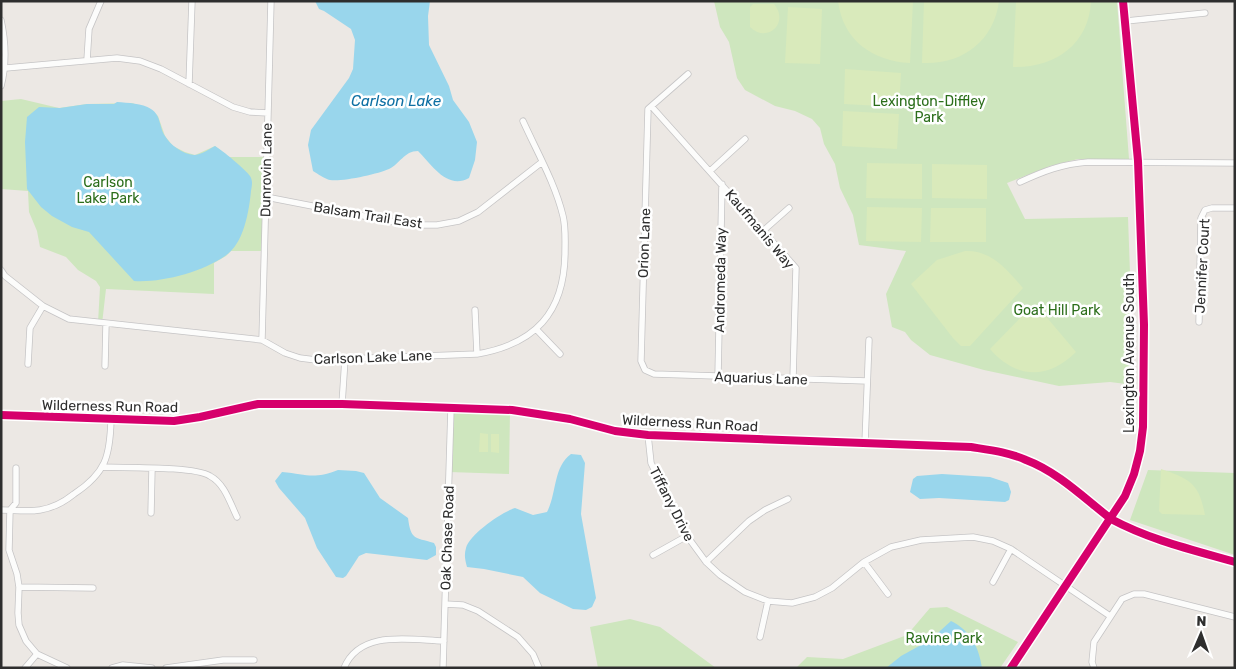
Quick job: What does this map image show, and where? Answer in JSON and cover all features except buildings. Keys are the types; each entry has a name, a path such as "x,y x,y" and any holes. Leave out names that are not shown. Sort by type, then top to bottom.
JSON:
{"street":[{"path":"87,60 89,29 100,1"},
{"path":"189,84 192,1"},
{"name":"Dunrovin Lane","path":"262,340 271,1"},
{"name":"Lexington Avenue South","path":"1011,668 1125,496 1134,474 1140,451 1143,427 1144,326 1138,162 1123,1"},
{"path":"1126,21 1206,13"},
{"path":"1,20 6,40 6,68 1,86"},
{"path":"6,68 117,58 140,61 161,69 232,107 250,112 268,113"},
{"path":"652,107 688,74"},
{"name":"Kaufmanis Way","path":"652,107 796,268 793,379"},
{"name":"Orion Lane","path":"652,107 648,109 641,361 645,370 654,374"},
{"name":"Carlson Lake Lane","path":"1,270 5,276 43,306 69,319 262,340 285,353 300,358 345,360 477,354 510,346 524,339 549,314 563,282 565,265 566,235 563,217 542,162 523,121"},
{"path":"710,171 746,139"},
{"name":"Balsam Trail East","path":"266,197 410,224 437,226 478,212 542,162"},
{"path":"1020,182 1066,164 1088,162 1235,163"},
{"name":"Andromeda Way","path":"718,376 722,184"},
{"path":"764,231 789,208"},
{"name":"Jennifer Court","path":"1199,322 1201,218 1205,210 1212,208 1235,208"},
{"path":"28,364 30,328 43,306"},
{"path":"475,310 477,354"},
{"path":"105,366 106,324"},
{"path":"536,329 560,354"},
{"path":"865,443 869,340"},
{"path":"342,404 345,360"},
{"name":"Aquarius Lane","path":"654,374 867,381"},
{"name":"Wilderness Run Road","path":"1,415 174,421 258,404 342,404 510,410 539,413 615,431 648,435 970,447 1007,453 1027,460 1049,471 1111,518 1159,540 1235,562"},
{"name":"Oak Chase Road","path":"443,668 451,408"},
{"path":"1,510 40,510 60,504 88,485 103,467 110,447 111,420"},
{"name":"Tiffany Drive","path":"648,435 651,463 687,536 706,562 720,575 745,592 768,601 792,603 816,597 832,588 864,562 891,547 921,540 973,537 993,541 1011,549 1110,616"},
{"path":"103,467 195,470 210,476 223,487 237,517"},
{"path":"16,468 16,503 10,510 9,550 18,574 19,625 26,641 37,654 67,668"},
{"path":"151,513 152,469"},
{"path":"706,562 749,521 788,499"},
{"path":"653,555 687,536"},
{"path":"993,582 1011,549"},
{"path":"864,562 888,594"},
{"path":"19,587 93,588"},
{"path":"1094,668 1092,662 1094,642 1122,599 1134,594 1144,594 1235,617"},
{"path":"760,637 768,601"},
{"path":"445,604 463,605 478,611 518,637 533,654 539,668"},
{"path":"344,668 351,656 363,645 379,640 444,641"},
{"path":"24,668 37,654"},
{"path":"166,668 223,660 254,660"},
{"path":"112,668 123,665 152,668"}],"green space":[{"name":"Lexington-Diffley Park","path":"714,1 1117,1 1129,159 1078,159 1050,166 1007,183 1025,219 1128,217 1134,385 1110,382 1059,386 984,370 930,355 911,340 905,332 892,327 886,294 906,251 859,245 853,215 840,188 835,164 824,144 820,128 812,119 795,111 775,106 745,90 737,78 729,42 720,27"},
{"path":"838,1 913,1 910,63 884,58 862,46 853,38 846,27"},
{"path":"924,1 999,1 996,16 990,28 983,39 973,48 950,60 922,63"},
{"path":"1016,1 1091,1 1089,17 1084,30 1067,51 1042,63 1013,67"},
{"path":"753,4 774,4 779,18 778,24 774,29 763,33 757,32 750,27 750,7"},
{"path":"788,7 822,9 820,64 785,63"},
{"path":"845,69 901,73 899,107 844,104"},
{"name":"Carlson Lake Park","path":"21,99 59,108 87,104 132,103 150,109 158,116 165,136 173,146 185,152 195,155 215,146 229,157 267,157 264,251 231,251 214,263 214,294 106,289 102,324 98,323 100,287 96,281 78,270 66,257 40,247 37,231 29,212 28,191 1,189 1,101"},
{"path":"843,111 899,114 897,149 842,146"},
{"path":"867,163 922,164 922,199 866,198"},
{"path":"932,164 987,165 987,199 932,198"},
{"path":"867,207 922,208 921,242 866,241"},
{"path":"931,208 986,208 986,242 930,242"},
{"path":"965,251 983,254 998,262 1023,288 970,346 961,346 953,338 911,284 937,260"},
{"path":"1031,307 1038,307 1076,352 1054,368 1032,372 1021,371 1000,359 990,349"},
{"path":"451,408 510,410 509,474 449,472"},
{"path":"480,433 488,434 488,452 479,452"},
{"path":"491,434 499,434 499,453 491,452"},
{"path":"1161,469 1179,476 1192,484 1200,496 1205,515 1162,514 1159,511"},
{"path":"1148,470 1235,473 1235,555 1130,520"},
{"name":"Ravine Park","path":"947,607 1018,642 1000,668 796,668 807,657 843,659 907,635 930,608"},
{"path":"630,619 660,627 716,668 598,668 590,627"}],"water":[{"name":"Carlson Lake","path":"315,1 430,1 428,16 429,45 449,86 453,100 469,122 477,142 475,160 469,178 454,181 447,178 434,169 418,151 409,153 389,169 360,177 330,180 313,171 308,145 311,130 349,78 353,69 355,40 351,29 319,9"},
{"name":"Carlson Lake Park","path":"117,102 139,104 151,109 157,114 167,139 181,151 197,155 215,146 250,176 252,185 249,208 241,235 231,251 216,262 169,278 134,281 89,232 72,227 52,216 41,207 27,189 25,142 27,117 39,107 60,108 87,104 114,104"},
{"path":"571,454 581,455 585,463 581,514 596,598 592,607 586,610 573,609 540,593 523,577 467,567 465,558 466,548 474,536 502,514 515,508 533,515 547,512 558,473 565,459"},
{"path":"338,470 364,473 380,498 408,518 412,534 422,540 434,543 436,555 427,560 366,553 359,556 346,576 343,578 336,577 317,548 305,518 275,481 282,472 315,476"},
{"path":"942,474 990,477 1008,483 1011,492 1009,500 1005,502 939,498 920,499 910,492 913,479 917,476"},
{"path":"951,621 963,629 973,640 979,653 982,668 886,668 901,656 930,640"}],"cycle path":[{"path":"1011,668 1125,496 1134,474 1140,451 1143,427 1144,325 1138,161 1123,1"},
{"path":"1,415 174,421 258,404 342,404 512,410 570,419 615,431 648,435 971,447 1006,453 1038,465 1070,486 1111,519 1141,533 1235,562"}],"park label":[{"name":"Goat Hill Park","path":"1057,310"}]}
